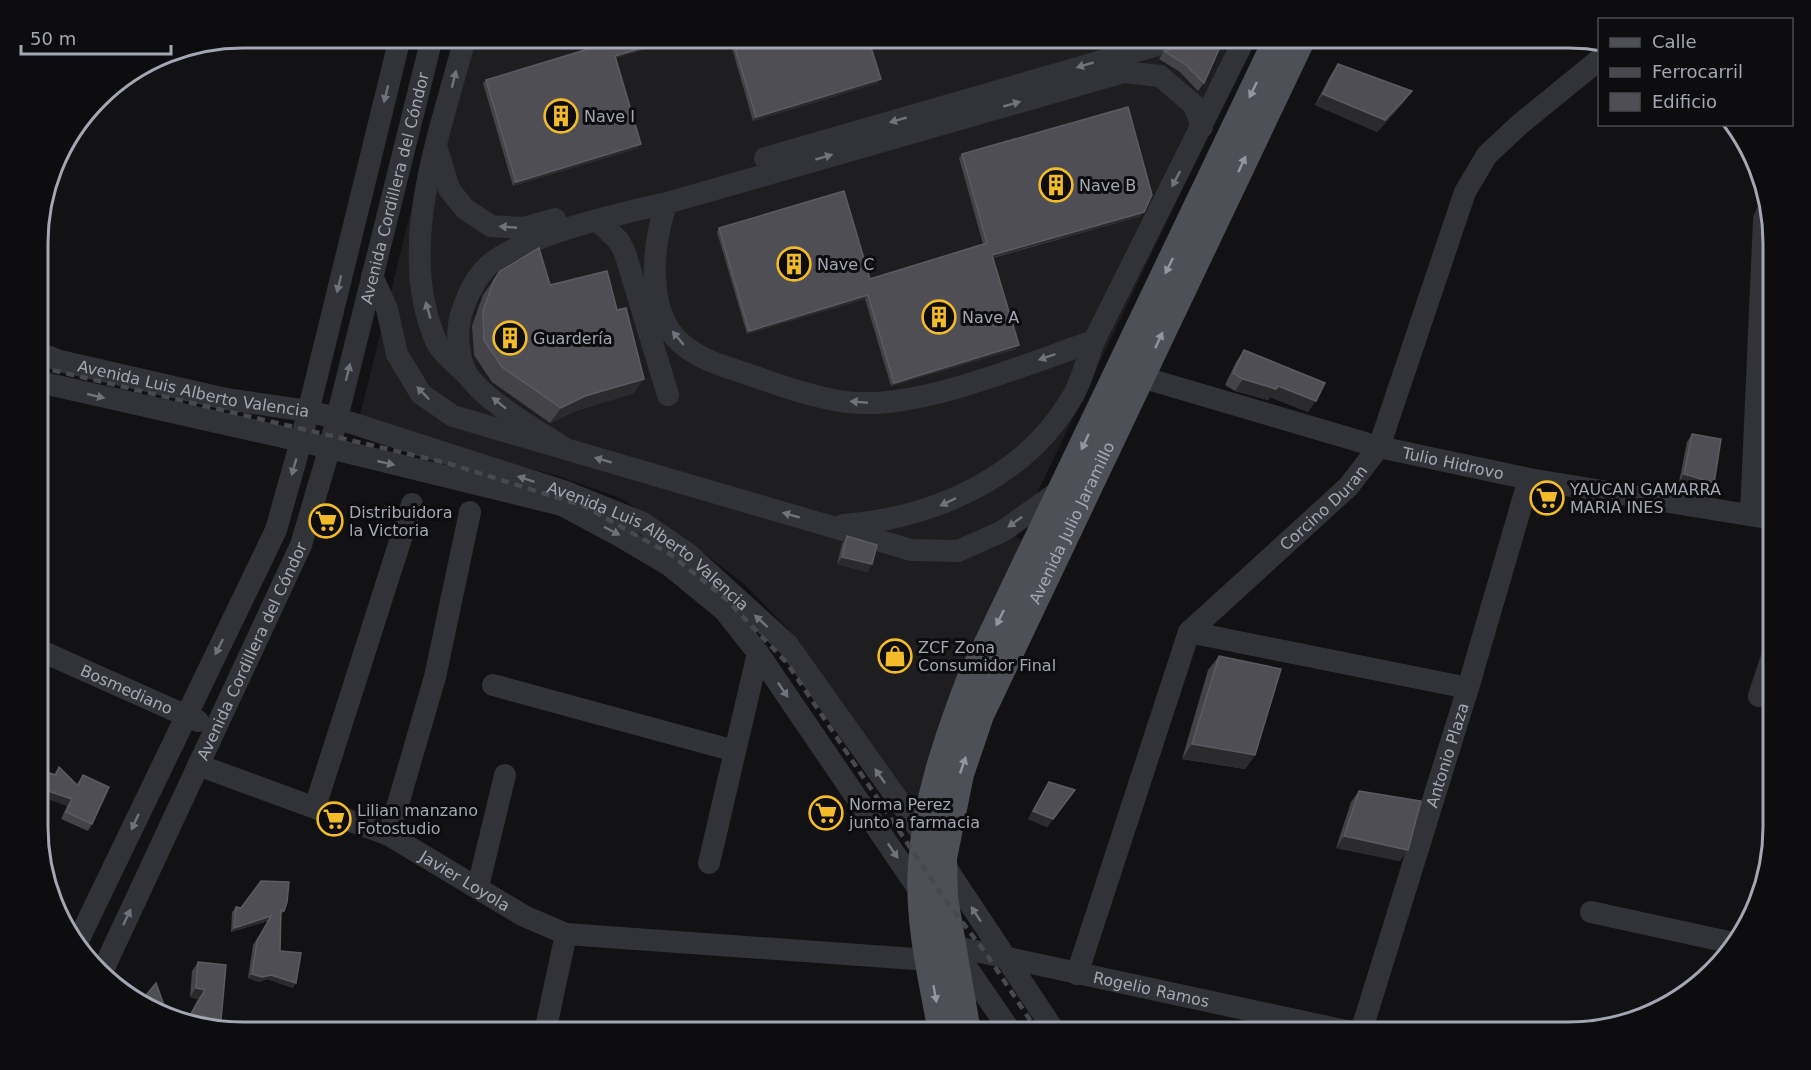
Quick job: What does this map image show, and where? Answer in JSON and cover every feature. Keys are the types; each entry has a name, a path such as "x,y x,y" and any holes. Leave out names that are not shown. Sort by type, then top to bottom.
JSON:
{"main road":[{"name":"Avenida Julio Jaramillo","path":"964,1022 922,894 925,841 947,740 965,693 1273,48"},
{"name":"Avenida Julio Jaramillo","path":"942,1022 940,953 944,898 943,863 960,774 980,715 1297,48"}],"street":[{"name":"Avenida Cordillera del Cóndor","path":"81,935 276,530 301,441 398,48"},
{"name":"Avenida Cordillera del Cóndor","path":"105,965 301,545 329,450 429,48"},
{"path":"462,48 420,224 419,283 438,345 499,405 564,448"},
{"path":"437,149 449,189 465,209 491,226 523,228 1147,48"},
{"path":"828,526 872,523 937,507 985,484 1042,440 1074,395 1094,341 1240,48"},
{"name":"Corcino Duran","path":"1077,974 1189,632 1348,487 1379,447 1465,192 1487,155 1519,125 1598,60"},
{"path":"468,376 457,340 461,309 484,270 518,247 597,220 1124,72 1160,76 1194,105 1202,126"},
{"path":"667,202 659,224 654,266 662,315 681,343 714,363 788,389 862,403 923,396 1094,341"},
{"path":"597,220 618,240 625,253 668,395"},
{"path":"1751,515 1763,242"},
{"path":"372,276 387,309 397,354 421,394 453,416 911,550 958,551 1003,531 1063,488"},
{"name":"Avenida Luis Alberto Valencia","path":"48,356 226,399 308,411 336,418 566,492 643,523 687,553 788,645 925,841 943,863 1048,1022"},
{"name":"Tulio Hidrovo","path":"1141,377 1379,447 1529,479 1763,517"},
{"name":"Avenida Luis Alberto Valencia","path":"48,384 301,441 329,450 562,505 669,565 724,610 758,653 922,894"},
{"name":"Antonio Plaza","path":"1364,1022 1468,688 1529,479"},
{"path":"315,807 412,504"},
{"path":"389,835 435,677 470,512"},
{"path":"1189,632 1468,688"},
{"path":"709,863 758,653"},
{"name":"Bosmediano","path":"48,654 215,729"},
{"path":"1759,696 1763,684"},
{"path":"493,686 735,750"},
{"name":"Javier Loyola","path":"198,765 389,835 524,916 566,934 940,953"},
{"path":"478,887 505,775"},
{"path":"1591,912 1726,941"},
{"path":"547,1022 566,934"},
{"path":"940,953 1002,1022"},
{"name":"Rogelio Ramos","path":"940,953 1004,957 1304,1022"}],"shaded area":[{"path":"452,48 1250,48 1016,537 1035,547 929,817 913,806 788,629 743,583 684,538 620,498 558,476 358,423"}],"building":[{"name":"Nave I","path":"592,48 642,48 615,56 641,144 516,182 486,80"},
{"path":"735,48 871,48 881,79 756,117"},
{"path":"1174,48 1220,48 1204,83 1185,64 1164,51"},
{"path":"1338,64 1412,91 1385,120 1323,94"},
{"path":"1128,107 1152,195 1144,212 992,255 1019,345 894,383 868,295 749,331 719,228 844,191 870,279 987,243 962,154"},
{"path":"539,248 550,285 607,271 617,310 626,308 644,379 585,396 561,408 502,367 484,340 483,311 494,280 500,271"},
{"path":"1244,350 1325,383 1316,401 1278,386 1276,389 1243,379 1233,373"},
{"path":"1692,434 1721,439 1714,483 1684,474"},
{"path":"847,536 877,545 872,564 842,557"},
{"path":"1219,656 1281,669 1255,755 1192,744"},
{"path":"59,767 78,786 83,775 109,787 92,824 66,812 72,799 48,791 48,773 56,775"},
{"path":"1049,782 1075,790 1053,819 1033,811"},
{"path":"1359,791 1421,801 1408,850 1344,836"},
{"path":"261,881 289,882 287,902 284,911 281,910 280,951 301,953 296,983 271,975 262,977 252,974 257,941 271,916 234,928 236,907 241,908"},
{"path":"198,962 226,965 221,1020 191,1014 205,990 196,988"},
{"path":"156,983 164,1005 145,996"}],"railway":[{"path":"48,369 447,463 584,506 670,554 726,599 787,663 944,898 985,952 1031,1022"}],"place":[{"name":"Nave I","path":"561,116"},
{"name":"Nave B","path":"1056,185"},
{"name":"Nave C","path":"794,264"},
{"name":"Nave A","path":"939,317"},
{"name":"Guardería","path":"510,338"},
{"name":"YAUCAN GAMARRA MARIA INES","path":"1547,498"},
{"name":"Distribuidora la Victoria","path":"326,521"},
{"name":"ZCF Zona Consumidor Final","path":"895,656"},
{"name":"Norma Perez junto a farmacia","path":"826,813"},
{"name":"Lilian manzano Fotostudio","path":"334,819"}]}
